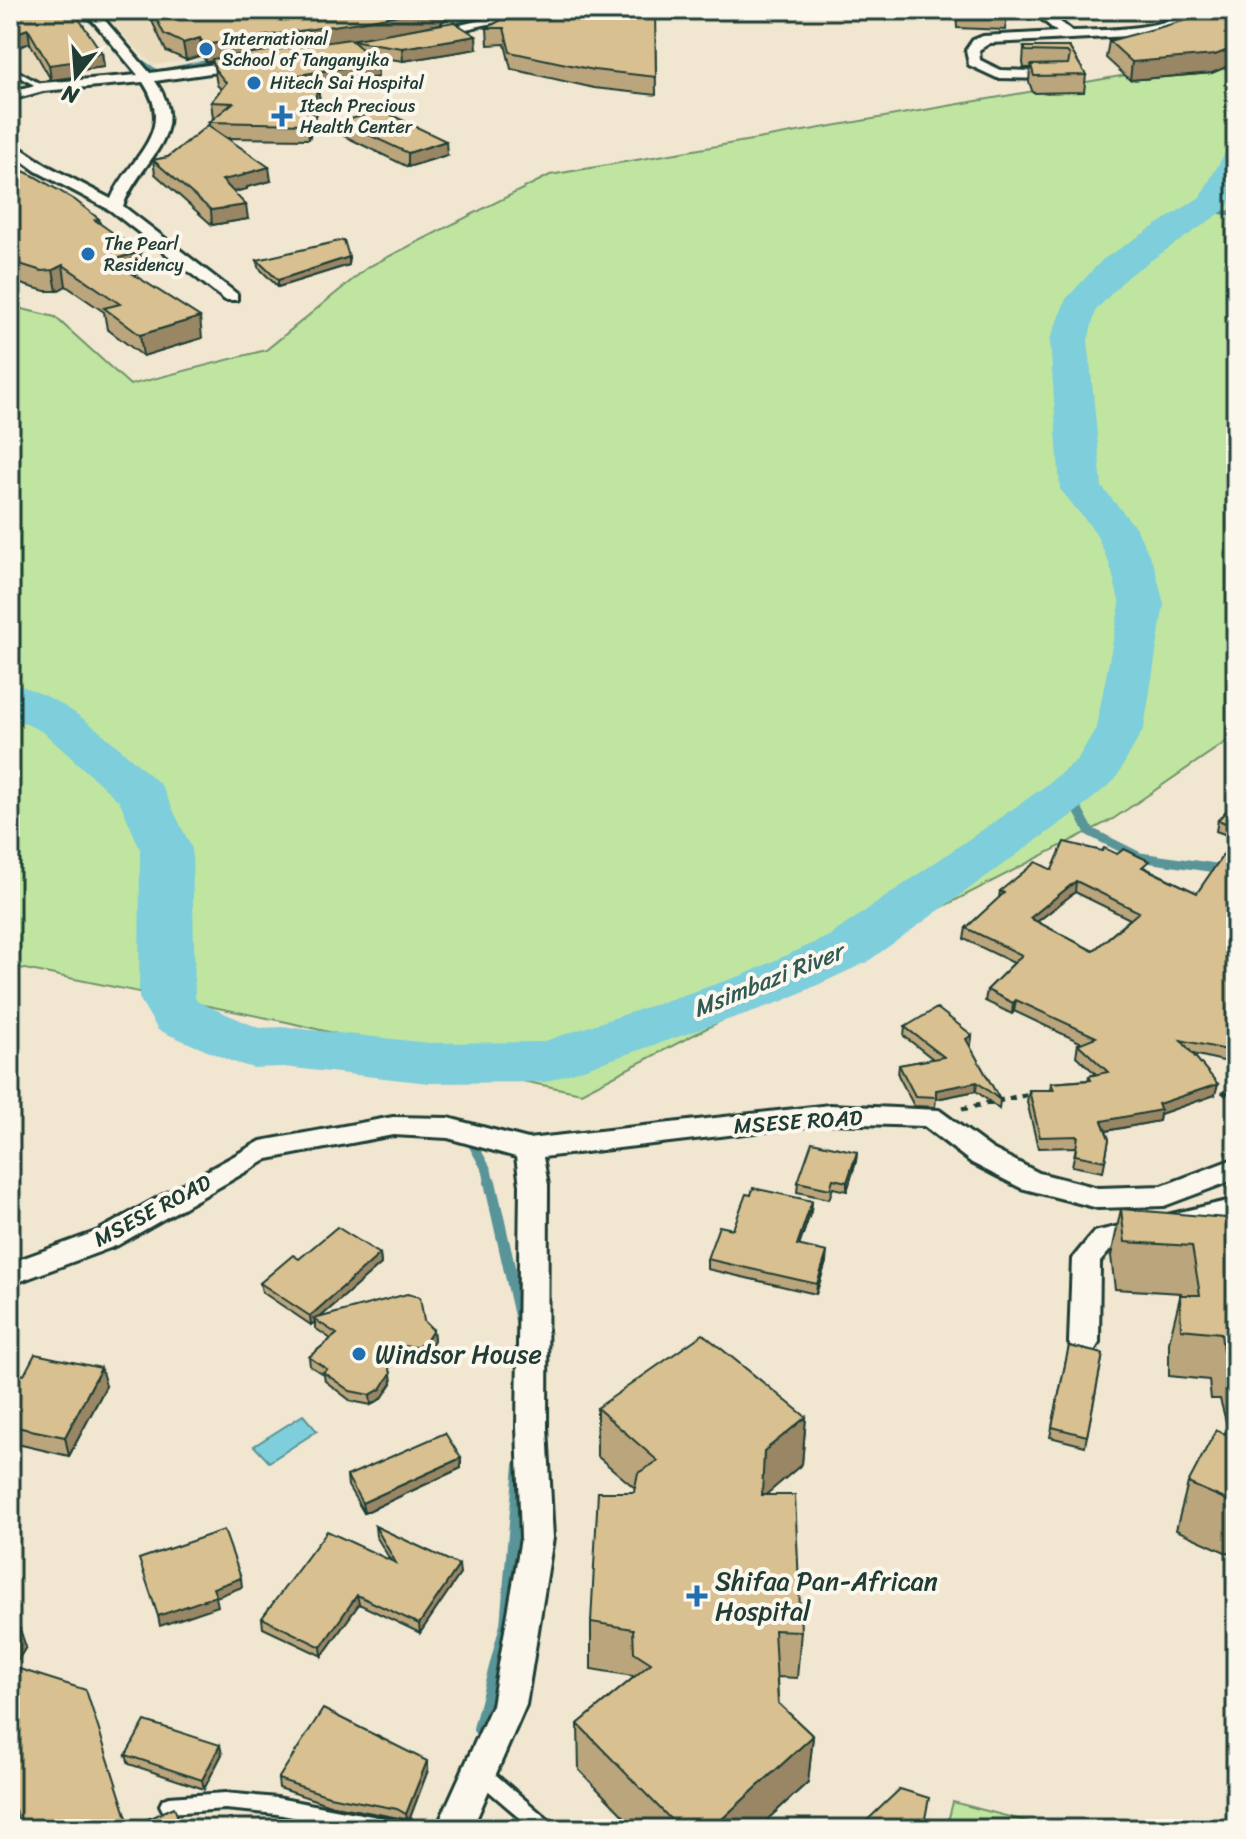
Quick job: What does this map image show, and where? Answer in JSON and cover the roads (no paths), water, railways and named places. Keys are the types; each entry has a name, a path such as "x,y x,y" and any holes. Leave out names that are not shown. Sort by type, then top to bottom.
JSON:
{"street":[{"path":"410,37 544,10"},
{"path":"1037,10 1071,36"},
{"path":"1060,75 997,74 974,62 972,50 988,39 1071,36 1162,27 1215,10"},
{"path":"91,12 163,100 164,123 152,147 130,173 115,207"},
{"path":"10,96 42,87 146,78 267,61"},
{"path":"10,145 41,168 115,207 231,297"},
{"name":"MSESE ROAD","path":"10,1274 108,1238 261,1151 393,1126 448,1128 528,1149 830,1114 930,1117 982,1156 1031,1181 1098,1198 1164,1196 1236,1168"},
{"path":"454,1829 509,1705 537,1538 532,1427 534,1185 528,1149"},
{"path":"1084,1343 1086,1259 1104,1239 1236,1209"}],"lane":[{"path":"91,12 124,10"},
{"path":"10,69 21,72 42,87"},
{"path":"480,1771 546,1829"},
{"path":"169,1805 225,1801 277,1806 398,1829"}],"water":[{"path":"303,1415 317,1431 269,1462 254,1446"}],"waterway":[{"path":"78,10 107,34"},
{"path":"445,26 520,10"},
{"path":"130,54 157,72 225,59"},
{"name":"Msimbazi River","path":"10,697 60,722 143,796 166,849 167,998 178,1016 253,1048 284,1047 429,1063 545,1062 763,988 848,949 1058,801 1097,769 1120,728 1142,604 1132,565 1115,528 1081,489 1069,340 1079,307 1115,268 1213,203 1236,160"},
{"path":"1205,209 1236,214"},
{"path":"1058,801 1073,801 1090,832 1140,857 1236,871"},
{"path":"472,1143 487,1170 490,1184"},
{"path":"490,1182 521,1320"},
{"path":"479,1729 506,1625 520,1465"}],"place":[{"name":"International School of Tanganyika","path":"206,49"},
{"name":"Hitech Sai Hospital","path":"254,83"},
{"name":"Itech Precious Health Center","path":"282,116"},
{"name":"The Pearl Residency","path":"88,254"},
{"name":"Windsor House","path":"359,1354"},
{"name":"Shifaa Pan-African Hospital","path":"697,1596"}]}
